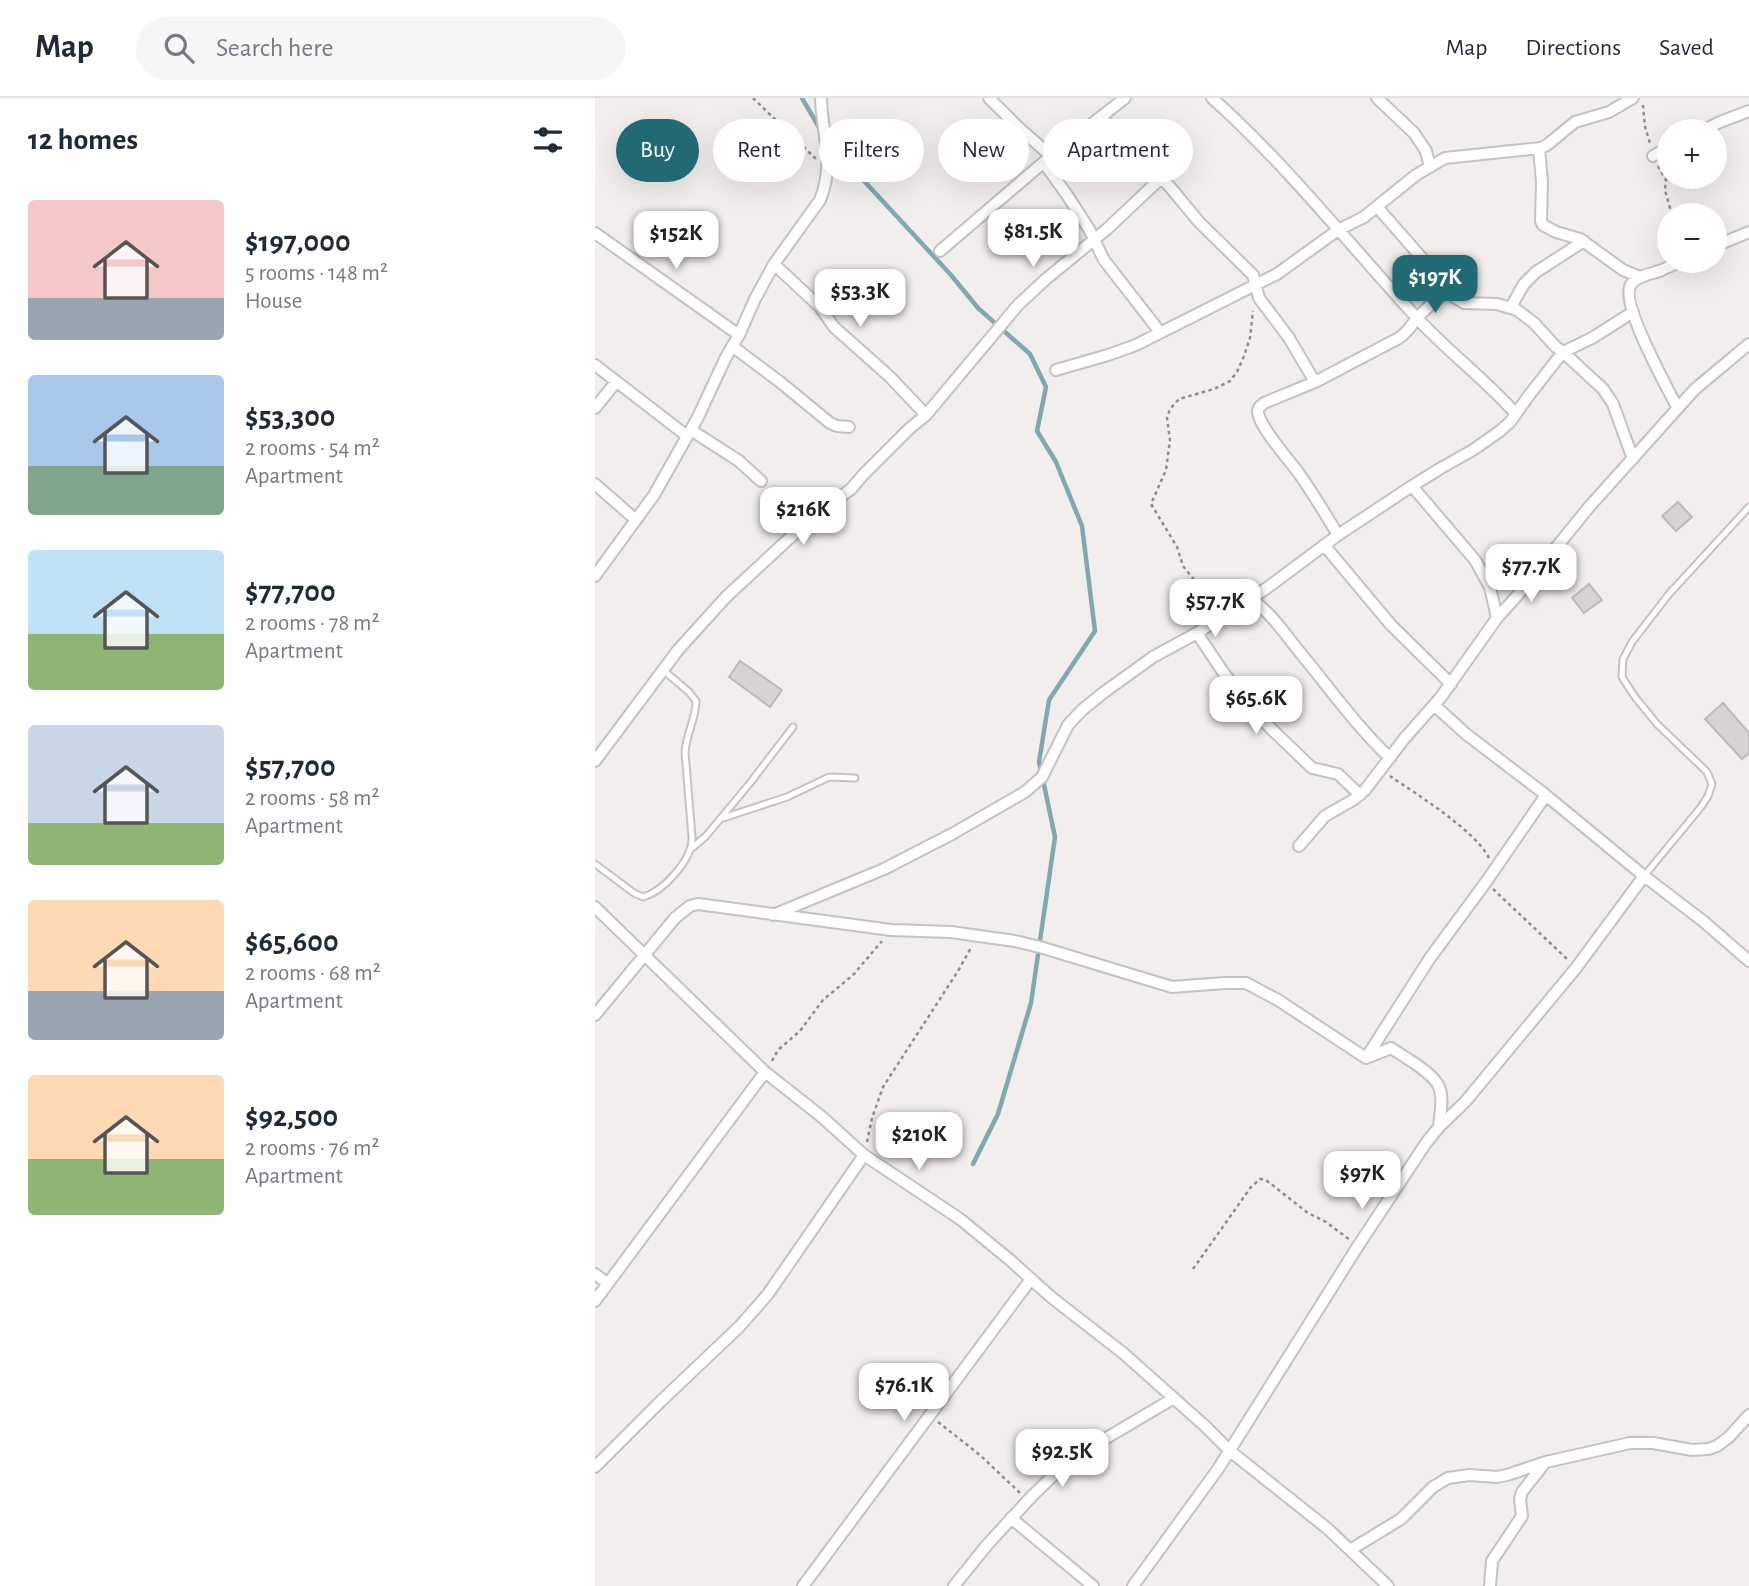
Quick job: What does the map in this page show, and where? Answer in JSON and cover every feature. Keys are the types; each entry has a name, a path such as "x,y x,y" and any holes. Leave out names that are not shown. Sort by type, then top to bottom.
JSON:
{"street":[{"path":"821,98 822,119"},
{"path":"989,98 1043,155"},
{"path":"1098,119 1125,98"},
{"path":"1212,98 1236,119 1417,318 1516,414"},
{"path":"1377,98 1414,133 1426,151 1430,167"},
{"path":"1056,370 1136,345 1257,288 1338,230 1378,208 1416,175 1445,158 1539,148 1547,145 1575,122 1609,112 1633,98"},
{"path":"1727,119 1749,111"},
{"path":"1539,148 1543,225 1556,232 1579,238 1623,270 1640,277"},
{"path":"1653,156 1657,154"},
{"path":"940,251 1043,163"},
{"path":"596,573 654,495 689,433 773,264 820,200 826,182"},
{"path":"1060,182 1116,278 1160,332"},
{"path":"595,761 663,670 726,597 809,520 851,489 926,415 1018,305 1107,229 1157,182"},
{"path":"1163,182 1199,222 1249,270 1255,278 1259,298 1289,338 1315,382"},
{"path":"1378,208 1421,257 1446,292 1464,303 1511,307 1534,323 1556,347 1603,389 1618,416 1633,459"},
{"path":"1727,241 1749,232"},
{"path":"595,233 739,335"},
{"path":"1511,307 1524,284 1536,272 1584,241"},
{"path":"773,264 820,307 834,327 872,360 926,415"},
{"path":"1657,271 1633,281 1629,289 1633,312 1677,407"},
{"path":"1338,535 1261,420 1259,408 1264,403 1315,382 1399,338 1434,300 1446,292"},
{"path":"773,915 884,869 1025,792 1042,777 1068,726 1082,710 1122,678 1197,633 1286,574 1338,535 1491,438 1510,422 1563,352 1610,328 1633,312"},
{"path":"1299,846 1325,816 1360,795 1451,684 1497,618 1677,407 1749,344"},
{"path":"731,346 830,423 849,427"},
{"path":"595,365 689,433 739,461 761,481"},
{"path":"595,408 616,382"},
{"path":"595,484 636,520"},
{"path":"1412,486 1475,561 1490,587 1497,618"},
{"path":"1324,545 1391,625 1451,684"},
{"path":"1250,598 1272,617 1374,744 1390,758"},
{"path":"1197,633 1223,672 1258,716 1313,768 1338,774 1360,795"},
{"path":"1434,705 1466,734 1546,795 1749,961"},
{"path":"1366,1058 1430,958 1486,883 1546,795"},
{"path":"1133,1586 1230,1451 1417,1155 1576,968 1644,876"},
{"path":"595,1015 675,918 690,906 698,904 891,930 922,930 976,936 1040,947 1172,987 1225,983 1251,985 1366,1058"},
{"path":"595,907 765,1072 864,1154 960,1219 1062,1306 1123,1353 1230,1451 1328,1529 1388,1586"},
{"path":"1366,1058 1391,1048 1436,1082 1441,1097 1439,1127"},
{"path":"595,1301 765,1072"},
{"path":"595,1467 739,1327 768,1294 864,1154"},
{"path":"595,1274 607,1283"},
{"path":"803,1586 1031,1279"},
{"path":"954,1586 986,1545 1062,1467 1174,1398"},
{"path":"1350,1550 1401,1519 1441,1480 1469,1475 1497,1477 1546,1462 1630,1443 1708,1450 1730,1437 1749,1415"},
{"path":"1490,1586 1492,1561 1522,1516 1521,1492 1546,1462"},
{"path":"1011,1518 1093,1586"}],"lane":[{"path":"1644,876 1700,807 1712,785 1707,772 1657,724 1635,697 1622,677 1623,659 1632,642 1669,594 1749,507"},
{"path":"663,670 696,701 685,752 691,848"},
{"path":"595,864 643,897 653,894 669,880 691,848 720,819 793,727"},
{"path":"720,819 787,797 829,777 855,778"}],"path":[{"path":"753,98 819,162"},
{"path":"1222,616 1183,566 1177,547 1151,504 1167,470 1170,440 1167,418 1170,409 1179,400 1223,385 1237,372 1250,338 1257,288"},
{"path":"1381,770 1460,826 1484,848 1489,861"},
{"path":"1486,883 1576,968"},
{"path":"765,1072 778,1049 800,1031 831,992 853,975 891,930"},
{"path":"864,1154 872,1118 883,1087 958,971 976,936"},
{"path":"1193,1269 1251,1187 1260,1179 1266,1180 1308,1213 1326,1222 1358,1246"},
{"path":"929,1415 979,1455 1028,1500"}],"building":[{"path":"1678,502 1692,517 1676,531 1662,516"},
{"path":"1589,584 1602,600 1584,613 1572,598"},
{"path":"740,661 782,690 770,707 729,677"},
{"path":"1723,703 1749,733 1749,753 1742,759 1705,719"}],"waterway":[{"path":"802,98 819,127"},
{"path":"865,182 978,308 1030,354 1046,387 1037,431 1056,462 1082,526 1095,631 1049,700 1039,762 1041,771"},
{"path":"973,1164 998,1114 1031,1003 1055,837 1043,780"}]}
